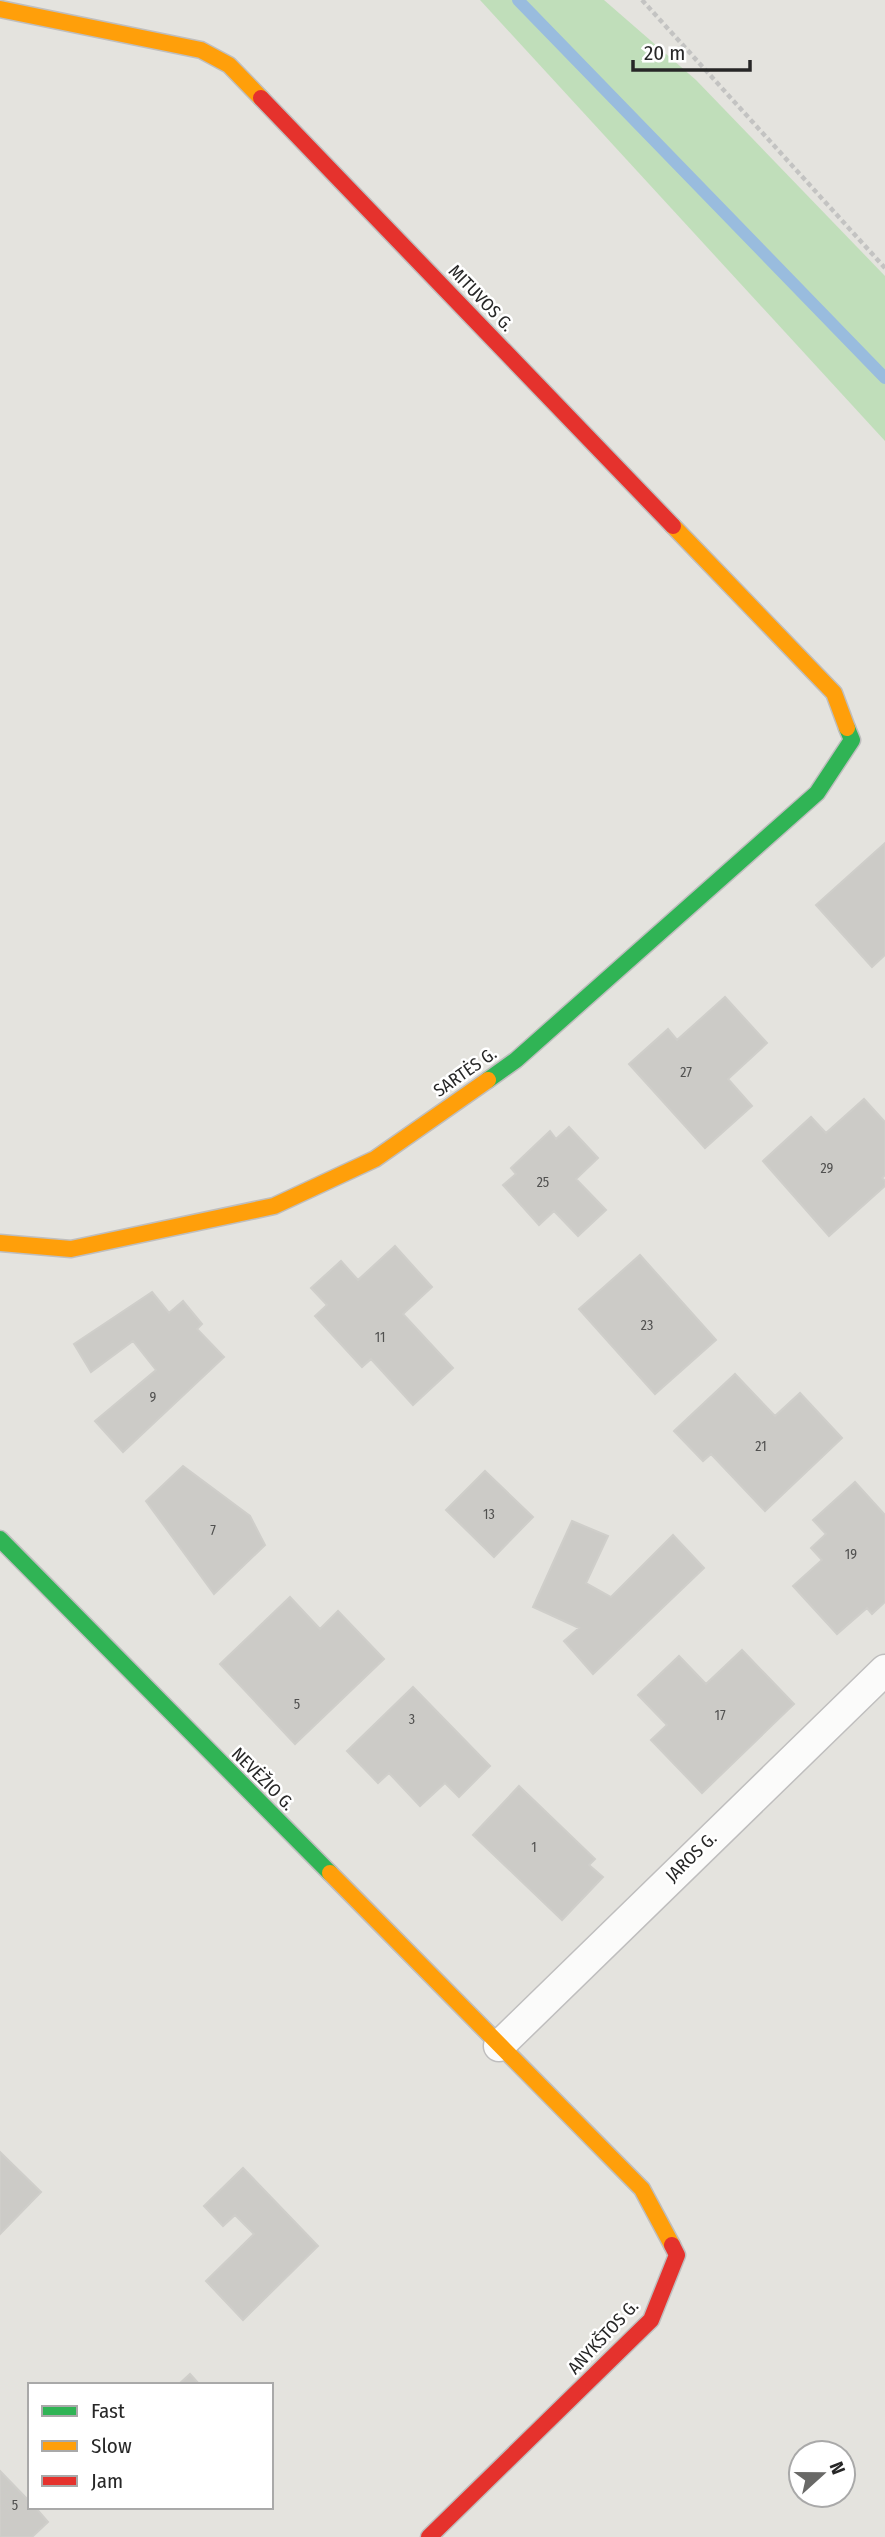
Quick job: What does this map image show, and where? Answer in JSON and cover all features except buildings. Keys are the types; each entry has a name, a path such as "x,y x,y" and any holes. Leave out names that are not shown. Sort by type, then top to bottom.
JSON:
{"street":[{"name":"MITUVOS G.","path":"0,9 201,50 229,65 834,693 852,740"},
{"name":"SARTĖS G.","path":"0,1243 71,1249 274,1206 375,1159 516,1060 817,793 852,740"},
{"name":"NEVĖŽIO G.","path":"0,1539 499,2046"},
{"name":"JAROS G.","path":"499,2046 885,1670"},
{"name":"ANYKŠTOS G.","path":"429,2537 651,2320 677,2255 642,2189 499,2046"}],"path":[{"path":"642,0 885,268"}],"green space":[{"path":"480,0 604,0 696,80 885,276 885,441"}],"waterway":[{"path":"518,0 885,378"}],"traffic: fast":[{"path":"488,1080 516,1060 817,793 852,740 847,728"},
{"path":"0,1539 330,1873"}],"traffic: slow":[{"path":"0,9 201,50 229,65 261,98"},
{"path":"673,526 834,693 847,728"},
{"path":"0,1243 71,1249 274,1206 375,1159 488,1080"},
{"path":"330,1873 642,2189 672,2245"}],"traffic: jam":[{"path":"261,98 673,526"},
{"path":"429,2537 651,2320 677,2255 672,2245"}]}
